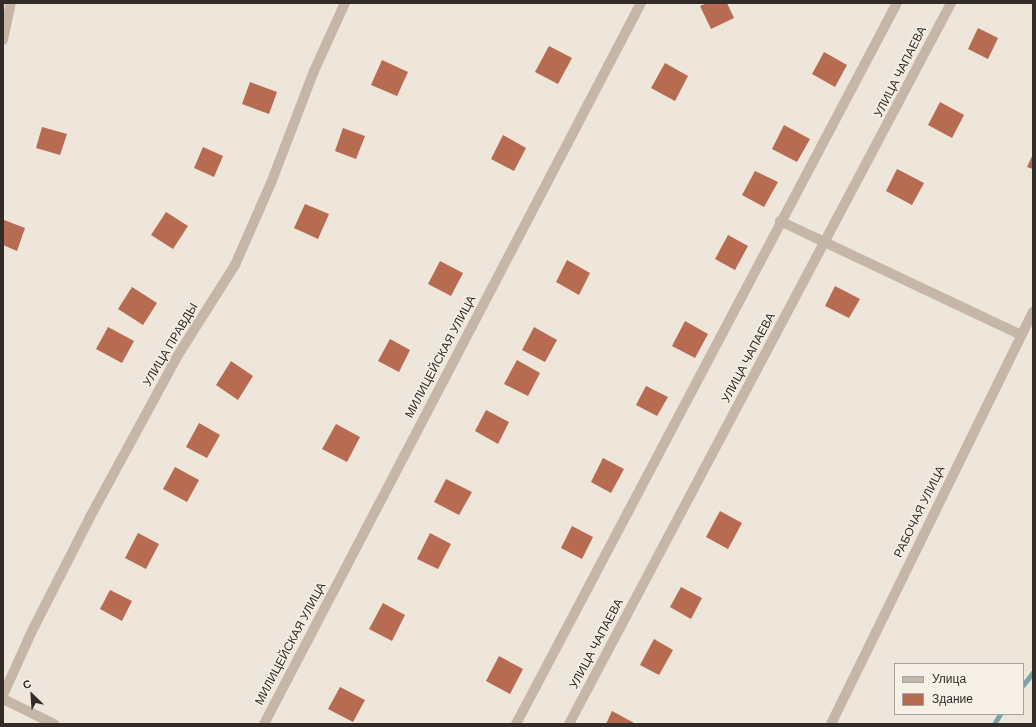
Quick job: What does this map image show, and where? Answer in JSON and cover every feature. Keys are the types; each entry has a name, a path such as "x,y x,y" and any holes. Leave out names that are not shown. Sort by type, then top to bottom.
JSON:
{"street":[{"path":"3,40 11,3"},
{"name":"УЛИЦА ПРАВДЫ","path":"3,694 32,631 101,497 178,355 235,265 271,183 314,71 345,3"},
{"name":"МИЛИЦЕЙСКАЯ УЛИЦА","path":"264,724 641,3"},
{"path":"516,724 780,221 897,3"},
{"name":"УЛИЦА ЧАПАЕВА","path":"569,724 826,242 951,3"},
{"path":"780,221 1021,335"},
{"name":"РАБОЧАЯ УЛИЦА","path":"831,724 1033,312"},
{"path":"3,700 54,724"}],"building":[{"path":"707,3 727,3 734,18 711,29 700,6"},
{"path":"978,28 998,38 988,59 968,49"},
{"path":"549,46 572,58 558,84 535,72"},
{"path":"824,52 847,65 835,87 812,74"},
{"path":"382,60 408,72 397,96 371,85"},
{"path":"665,63 688,76 675,101 651,88"},
{"path":"250,82 277,92 269,114 242,104"},
{"path":"940,102 964,115 952,138 928,125"},
{"path":"784,125 810,139 797,162 772,149"},
{"path":"42,127 67,134 60,155 36,148"},
{"path":"343,128 365,136 356,159 335,151"},
{"path":"503,135 526,148 514,171 491,159"},
{"path":"203,147 223,156 214,177 194,168"},
{"path":"1033,154 1033,169 1027,167"},
{"path":"897,169 924,183 912,205 886,191"},
{"path":"755,171 778,182 764,207 742,195"},
{"path":"305,204 329,214 318,239 294,228"},
{"path":"166,212 188,226 173,249 151,235"},
{"path":"4,220 25,228 17,251 3,245"},
{"path":"728,235 748,246 735,270 715,259"},
{"path":"567,260 590,273 579,295 556,282"},
{"path":"440,261 463,273 451,296 428,284"},
{"path":"835,286 860,299 849,318 825,306"},
{"path":"132,287 157,303 143,325 118,309"},
{"path":"685,321 708,334 695,358 672,346"},
{"path":"108,327 134,341 122,363 96,349"},
{"path":"534,327 557,340 545,362 522,350"},
{"path":"390,339 410,350 399,372 378,361"},
{"path":"517,360 540,373 528,396 504,384"},
{"path":"231,361 253,376 238,400 216,385"},
{"path":"646,386 668,397 657,416 636,405"},
{"path":"486,410 509,422 498,444 475,431"},
{"path":"199,423 220,435 207,458 186,447"},
{"path":"336,424 360,437 347,462 322,449"},
{"path":"603,458 624,469 611,493 591,482"},
{"path":"175,467 199,480 187,502 163,489"},
{"path":"446,479 472,492 459,515 434,502"},
{"path":"720,511 742,523 728,549 706,537"},
{"path":"572,526 593,537 582,559 561,548"},
{"path":"138,533 159,544 146,569 125,558"},
{"path":"430,533 451,544 438,569 417,559"},
{"path":"681,587 702,598 691,619 670,607"},
{"path":"110,590 132,601 122,621 100,609"},
{"path":"383,603 405,615 392,641 369,629"},
{"path":"654,639 673,650 659,675 640,665"},
{"path":"499,656 523,669 510,694 486,681"},
{"path":"340,687 365,700 353,722 328,709"},
{"path":"612,711 636,724 606,724"}],"waterway":[{"path":"1024,684 1033,672"},
{"path":"994,724 999,715"}]}
